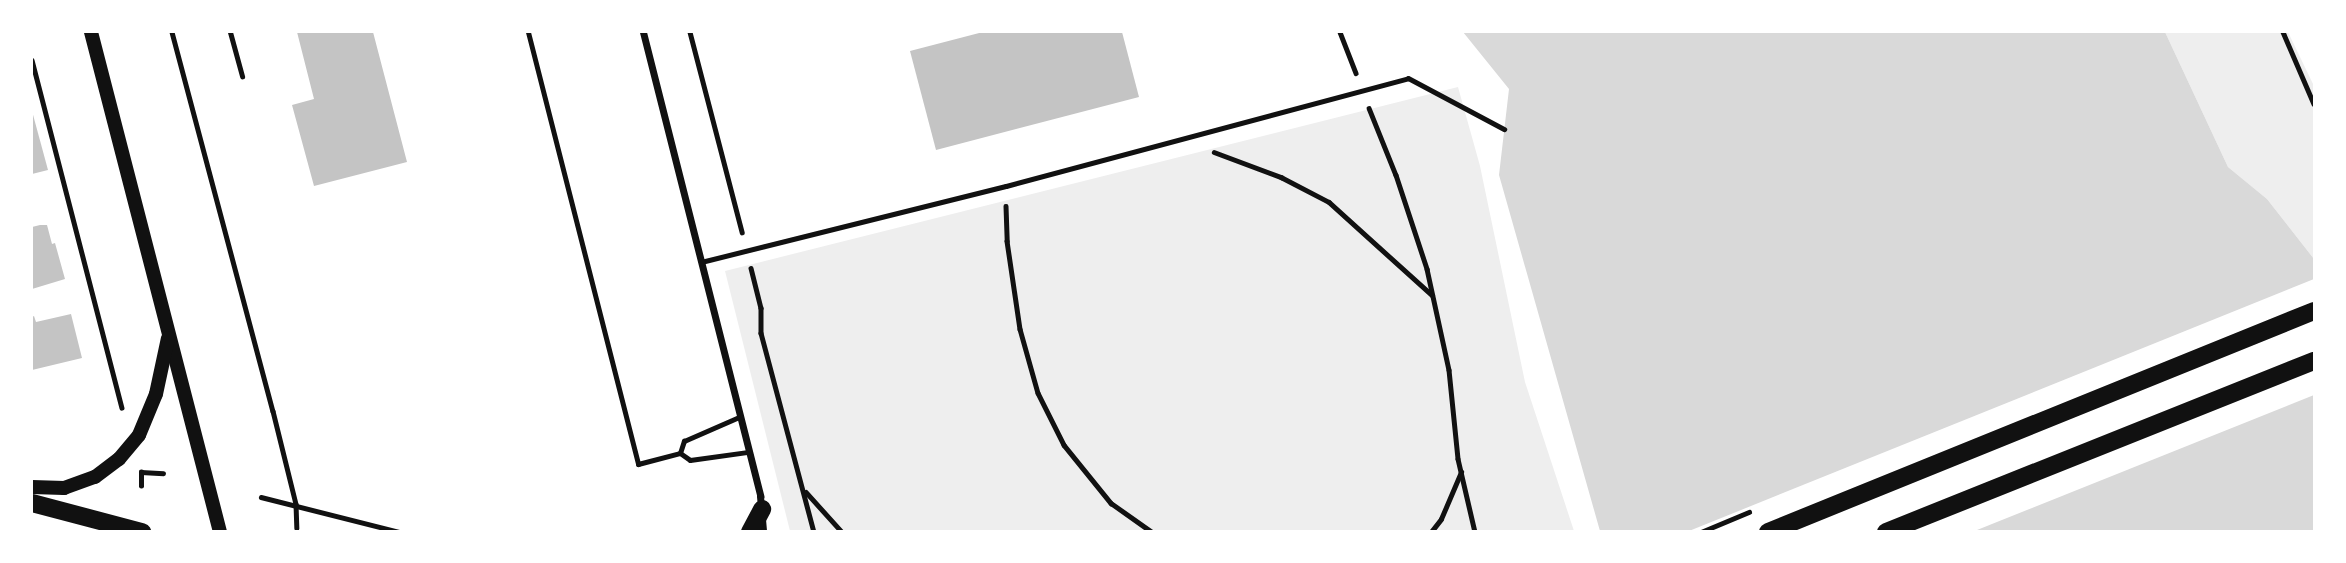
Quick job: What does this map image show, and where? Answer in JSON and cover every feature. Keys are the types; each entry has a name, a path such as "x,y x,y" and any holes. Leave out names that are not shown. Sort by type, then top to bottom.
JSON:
{"main road":[{"path":"91,32 220,531"},
{"path":"1768,531 2315,312"},
{"path":"32,486 64,488 95,477 119,459 139,435 156,394 169,333"},
{"path":"1886,531 2315,361"},
{"path":"32,503 142,531"},
{"path":"750,531 762,509"}],"street":[{"path":"643,32 762,509 763,531"}],"lane":[{"path":"230,32 242,76"},
{"path":"528,32 638,464 680,453 690,460 748,452"},
{"path":"701,262 1006,186 1408,78 1504,129"},
{"path":"680,453 684,441 739,417"}],"path":[{"path":"172,32 296,504 297,528"},
{"path":"690,32 761,308 761,333 814,531"},
{"path":"1340,32 1396,175 1433,296 1450,370 1461,472 1475,531"},
{"path":"2283,32 2315,104"},
{"path":"32,60 124,415"},
{"path":"1181,139 1281,177 1329,202 1433,296"},
{"path":"1006,186 1007,241 1020,329 1038,393 1064,445 1111,503 1152,531"},
{"path":"141,472 163,473"},
{"path":"1431,531 1441,519 1461,472"},
{"path":"805,492 842,531"},
{"path":"261,497 400,531"}],"shaded area":[{"path":"1463,32 2165,32 2228,167 2267,199 2314,259 2314,531 1600,531 1499,175 1509,89"},
{"path":"2165,32 2288,32 2314,86 2314,259 2267,199 2228,167"},
{"path":"1458,87 1480,166 1525,382 1574,531 790,531 725,271"}],"pier":[{"path":"2314,279 2314,395 1972,532 1689,531"}],"building":[{"path":"297,32 373,32 407,162 314,186 292,105 314,99"},
{"path":"983,32 1122,32 1139,97 936,150 910,51"},
{"path":"32,111 48,170 32,174"},
{"path":"47,225 65,279 32,289 32,227"},
{"path":"71,314 82,358 32,370 32,317 34,316 36,322"}]}
